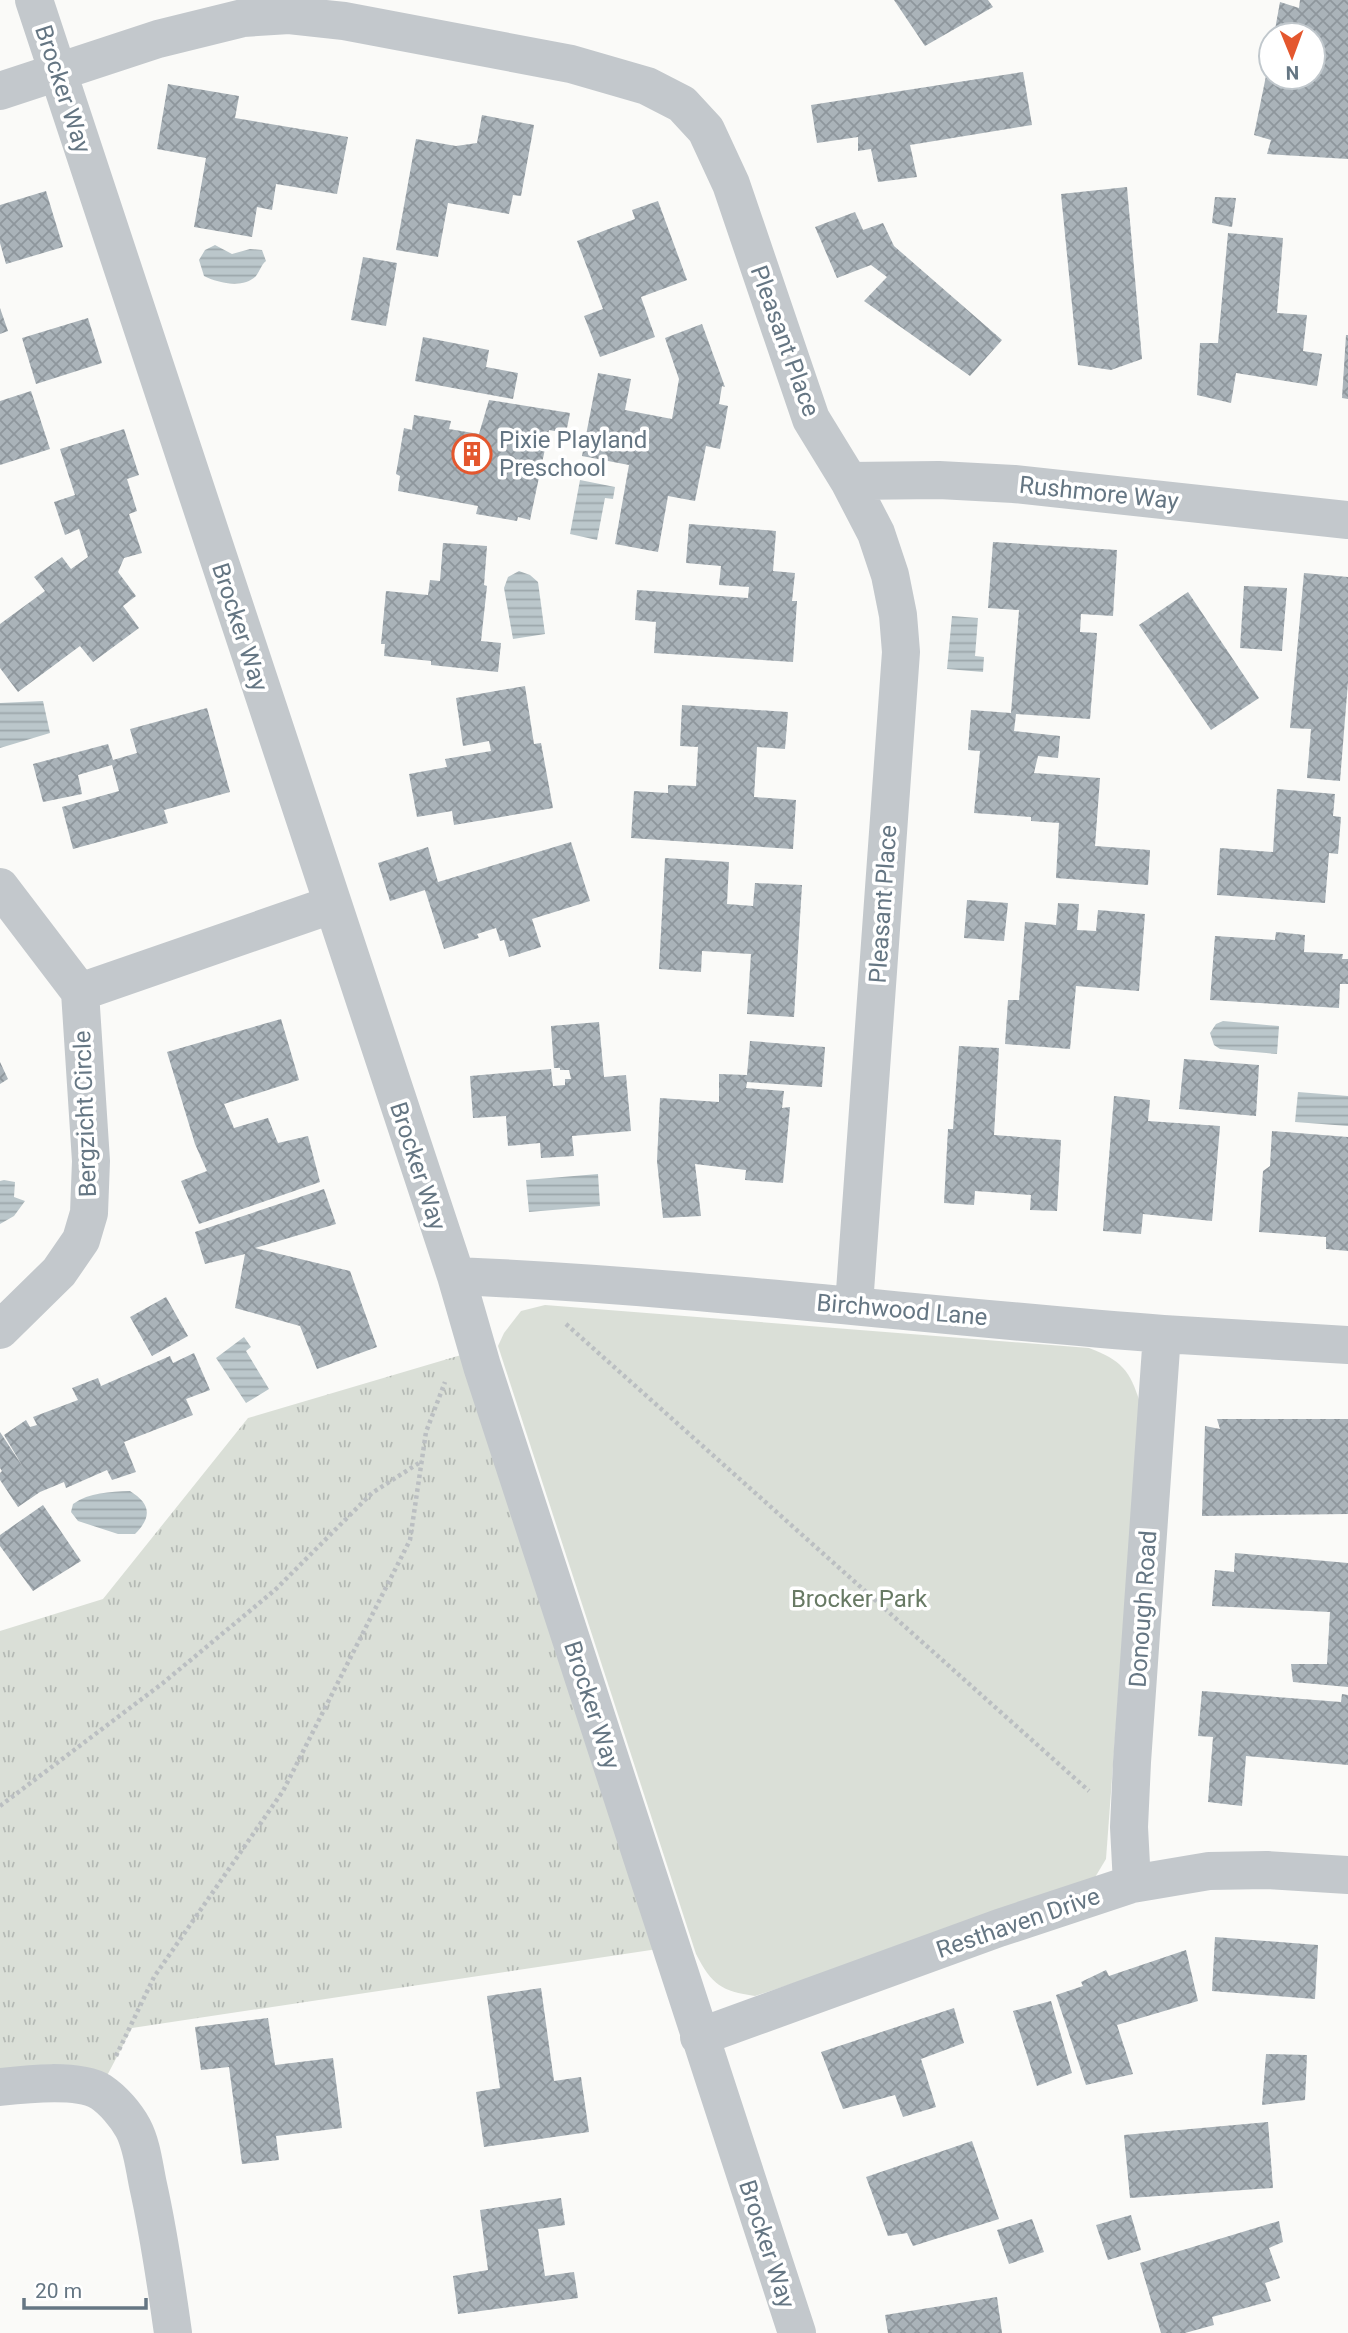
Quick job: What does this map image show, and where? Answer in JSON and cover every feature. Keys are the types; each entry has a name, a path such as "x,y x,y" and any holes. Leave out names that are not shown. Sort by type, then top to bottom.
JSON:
{"street":[{"name":"Brocker Way","path":"34,0 331,905 456,1276 482,1366 797,2333"},
{"name":"Pleasant Place","path":"0,91 182,33 243,18 289,15 344,21 571,64 647,86 681,104 706,130 731,184 811,419 849,481 876,533 890,575 898,615 901,652 854,1305"},
{"name":"Rushmore Way","path":"849,481 939,480 1014,484 1348,520"},
{"path":"0,887 80,992 331,905"},
{"name":"Bergzicht Circle","path":"0,1330 59,1272 81,1240 89,1213 91,1161 80,992"},
{"name":"Birchwood Lane","path":"456,1276 854,1305 1162,1334 1348,1345"},
{"name":"Donough Road","path":"1132,1884 1129,1827 1162,1334"},
{"name":"Resthaven Drive","path":"699,2037 989,1931 1132,1884 1209,1871 1267,1870 1348,1875"},
{"path":"0,2087 66,2083 99,2091 119,2108 140,2144 158,2227 173,2333"}],"path":[{"path":"516,1279 1129,1827"},
{"path":"99,2091 154,1977 283,1791 410,1541 426,1432 447,1376 482,1366"},
{"path":"0,1806 173,1674 275,1590 372,1493 422,1460"}],"green space":[{"name":"Brocker Park","path":"545,1305 1089,1348 1109,1357 1123,1368 1140,1403 1106,1859 1091,1884 755,1996 726,1989 713,1980 696,1954 498,1346 504,1333 521,1311"},
{"path":"478,1350 671,1947 132,2028 99,2091 0,2087 0,1631 103,1599 248,1418"}],"shaded area":[{"path":"215,245 232,254 250,249 262,250 266,261 251,280 238,284 216,281 204,276 199,260 205,250"},
{"path":"580,480 615,487 613,499 605,498 597,540 570,534"},
{"path":"519,571 538,582 545,634 513,639 504,588 508,577"},
{"path":"952,616 978,618 975,656 984,657 983,672 947,669"},
{"path":"43,701 50,733 0,748 0,703"},
{"path":"1223,1021 1279,1026 1277,1054 1220,1049 1214,1045 1210,1033 1216,1024"},
{"path":"1298,1092 1348,1096 1348,1126 1295,1122"},
{"path":"598,1174 600,1206 529,1212 526,1180"},
{"path":"0,1181 15,1182 14,1197 25,1201 14,1216 0,1224"},
{"path":"244,1337 251,1347 246,1351 269,1389 246,1403 216,1358"},
{"path":"130,1491 142,1501 147,1511 141,1528 135,1534 118,1534 78,1521 71,1512 73,1504 86,1497"}],"building":[{"path":"894,0 988,0 993,7 925,46"},
{"path":"1300,0 1348,0 1348,159 1267,154 1271,140 1254,135 1263,91 1327,91 1327,21 1277,21 1280,2 1299,8"},
{"path":"1023,72 1032,125 910,145 917,177 878,182 871,149 858,151 858,137 817,143 811,105"},
{"path":"168,84 239,96 235,118 348,137 337,194 276,184 272,210 257,207 252,237 194,227 206,158 157,149"},
{"path":"482,115 534,125 521,196 513,195 509,214 448,203 438,257 396,250 416,139 456,146 477,143"},
{"path":"1127,187 1142,359 1111,370 1078,365 1061,194"},
{"path":"46,191 63,247 6,264 0,243 0,205"},
{"path":"1215,197 1236,198 1232,227 1212,223"},
{"path":"658,201 687,280 641,297 655,337 600,357 584,316 603,309 577,241 635,219 632,210"},
{"path":"855,212 863,230 883,223 894,246 1002,340 970,376 864,301 887,277 871,265 837,278 815,227"},
{"path":"1228,233 1283,238 1277,313 1307,315 1303,351 1322,354 1317,386 1236,373 1231,403 1197,395 1200,343 1218,343"},
{"path":"363,257 397,263 386,326 351,320"},
{"path":"0,308 8,331 0,334"},
{"path":"88,318 102,363 36,384 22,338"},
{"path":"702,324 725,387 722,386 719,404 728,406 720,449 706,446 695,501 668,496 658,552 615,544 629,465 582,456 598,373 631,379 625,410 672,419 679,379 665,338"},
{"path":"1348,335 1348,399 1342,398"},
{"path":"423,337 489,350 486,367 518,373 513,399 415,381"},
{"path":"31,391 50,449 0,465 0,401"},
{"name":"Pixie Playland Preschool","path":"489,400 570,413 566,433 549,430 530,520 518,517 517,521 476,514 478,506 398,491 400,476 396,474 404,428 412,430 414,415 451,421 449,429 479,434"},
{"path":"124,429 139,475 127,479 137,511 129,514 142,553 124,558 118,572 136,596 123,606 139,628 93,662 80,646 18,692 0,668 0,624 45,591 34,577 62,557 71,569 88,557 79,529 65,535 54,502 75,495 60,449"},
{"path":"689,524 776,531 773,571 795,573 792,601 797,601 793,662 654,653 656,622 635,620 637,590 748,598 749,587 719,585 721,566 686,563"},
{"path":"993,542 1117,550 1113,616 1081,614 1080,632 1097,633 1090,719 1016,714 1014,731 1060,736 1058,758 1038,756 1034,773 1100,778 1095,846 1150,850 1148,885 1056,878 1059,823 1031,821 1031,817 974,813 980,751 968,750 971,710 1011,713 1019,610 988,608"},
{"path":"443,543 487,546 484,585 487,586 481,641 501,643 498,672 431,665 431,661 384,656 385,644 381,644 386,591 428,595 430,580 440,581"},
{"path":"1304,573 1348,577 1348,682 1340,781 1307,778 1311,729 1290,728"},
{"path":"1244,586 1287,588 1282,651 1240,648"},
{"path":"1188,592 1259,698 1211,730 1139,625"},
{"path":"525,686 534,744 541,743 553,808 454,825 452,811 417,817 409,774 447,767 445,759 491,751 489,741 463,746 456,698"},
{"path":"682,705 788,712 785,749 757,747 754,797 796,800 793,849 631,838 634,791 668,793 668,785 696,786 698,747 680,746"},
{"path":"207,708 230,792 164,810 168,823 73,849 62,807 119,791 112,765 78,775 82,794 43,802 33,764 108,744 113,760 137,753 130,729"},
{"path":"1277,789 1335,794 1333,816 1341,817 1338,854 1329,853 1325,903 1217,895 1220,848 1273,852"},
{"path":"571,842 590,901 532,919 541,947 509,957 504,940 500,941 496,928 477,934 479,938 444,949 425,890 390,901 378,863 428,847 438,882"},
{"path":"665,858 729,862 727,904 753,906 755,883 802,885 794,1017 747,1014 751,954 702,951 701,972 659,969"},
{"path":"967,900 1008,903 1004,941 964,938"},
{"path":"1058,903 1079,904 1077,930 1096,931 1098,910 1145,914 1139,991 1076,986 1070,1049 1005,1044 1008,1000 1019,1000 1025,922 1056,925"},
{"path":"1276,932 1305,935 1304,952 1343,954 1342,959 1348,959 1348,984 1340,984 1339,1008 1210,1000 1215,936 1275,940"},
{"path":"281,1019 299,1080 224,1104 234,1128 268,1118 278,1143 308,1136 320,1182 199,1224 181,1181 207,1171 195,1144 167,1052"},
{"path":"599,1022 604,1077 626,1075 631,1131 572,1136 574,1156 541,1158 540,1143 508,1146 506,1116 473,1118 470,1076 551,1069 553,1086 565,1085 565,1079 571,1079 569,1070 554,1068 551,1026"},
{"path":"750,1041 825,1047 822,1087 747,1082 746,1088 784,1091 782,1108 790,1107 783,1183 745,1180 746,1170 695,1164 701,1216 663,1218 657,1161 660,1098 719,1102 719,1074 747,1075"},
{"path":"959,1046 999,1048 994,1135 1061,1140 1057,1211 1030,1210 1031,1195 975,1191 974,1205 944,1203 948,1129 953,1129"},
{"path":"1184,1059 1259,1065 1256,1116 1179,1109"},
{"path":"0,1062 8,1079 0,1084"},
{"path":"1114,1096 1150,1100 1148,1121 1220,1126 1212,1221 1143,1214 1141,1234 1103,1231"},
{"path":"1272,1131 1348,1137 1348,1251 1326,1249 1326,1237 1259,1232 1263,1171 1270,1166"},
{"path":"324,1189 336,1224 255,1248 350,1271 377,1347 317,1369 300,1326 235,1308 245,1254 205,1264 195,1232"},
{"path":"166,1297 188,1336 152,1356 130,1317"},
{"path":"194,1353 210,1390 186,1399 193,1415 124,1442 136,1472 112,1480 107,1470 66,1488 64,1482 40,1492 18,1507 0,1480 0,1432 23,1467 4,1435 26,1420 30,1427 37,1425 33,1417 78,1400 72,1388 98,1378 101,1386 170,1356 173,1363"},
{"path":"1217,1419 1348,1419 1348,1514 1202,1516 1205,1426 1220,1429"},
{"path":"43,1505 81,1561 33,1591 0,1546 0,1535"},
{"path":"1235,1553 1348,1563 1348,1687 1293,1682 1291,1664 1327,1664 1330,1612 1212,1606 1215,1570 1234,1572"},
{"path":"1202,1691 1341,1702 1342,1694 1348,1695 1348,1765 1246,1756 1242,1806 1208,1802 1213,1737 1198,1736"},
{"path":"1215,1937 1318,1945 1315,1999 1212,1991"},
{"path":"1186,1950 1198,2001 1117,2025 1133,2074 1086,2085 1056,1995 1083,1986 1081,1982 1106,1970 1109,1976"},
{"path":"541,1988 554,2081 581,2077 589,2132 484,2147 476,2092 500,2088 487,1996"},
{"path":"1051,2001 1072,2073 1037,2086 1013,2011"},
{"path":"954,2008 964,2043 921,2059 936,2107 903,2117 895,2095 843,2109 821,2052"},
{"path":"268,2018 275,2065 333,2058 342,2128 276,2136 279,2160 242,2164 229,2067 201,2070 195,2027"},
{"path":"1266,2054 1307,2055 1305,2100 1262,2105"},
{"path":"1268,2122 1273,2188 1130,2198 1124,2135"},
{"path":"972,2141 999,2219 913,2246 907,2233 888,2236 866,2177"},
{"path":"561,2198 565,2225 538,2229 545,2276 574,2272 578,2298 458,2314 453,2276 488,2270 480,2210"},
{"path":"1131,2215 1141,2250 1108,2260 1096,2225"},
{"path":"1032,2219 1044,2252 1009,2264 997,2230"},
{"path":"1279,2221 1283,2242 1269,2248 1280,2278 1265,2283 1271,2301 1212,2317 1214,2325 1185,2333 1161,2333 1140,2263"},
{"path":"997,2297 1002,2333 888,2333 885,2315"}],"place":[{"name":"Pixie Playland Preschool","path":"472,454"}]}
